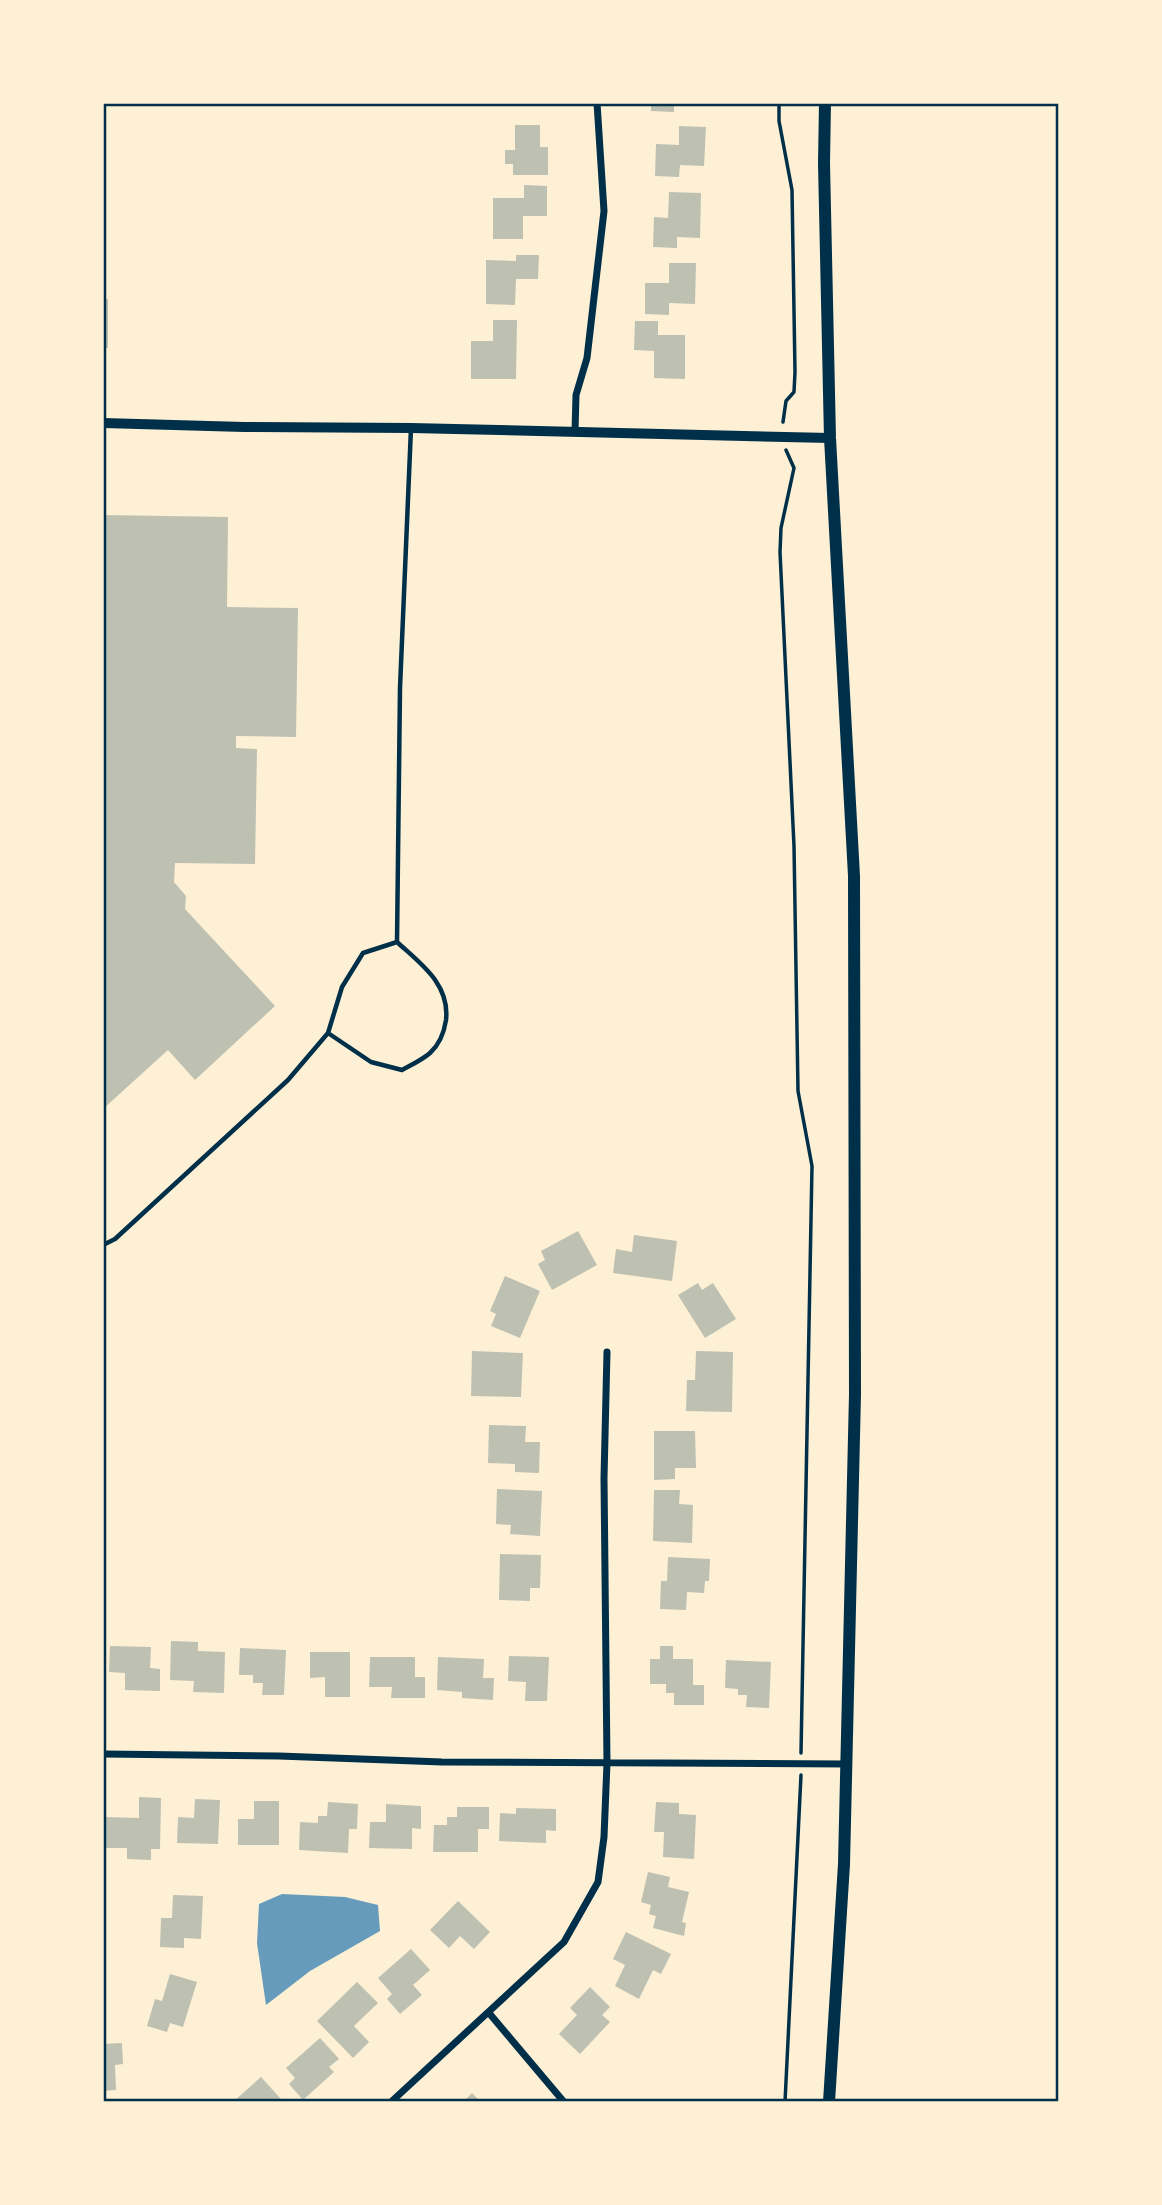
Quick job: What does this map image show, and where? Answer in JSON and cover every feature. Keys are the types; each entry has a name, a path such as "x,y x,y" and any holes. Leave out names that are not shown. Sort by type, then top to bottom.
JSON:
{"main road":[{"path":"825,103 830,438 854,876 855,1394 844,1864 829,2102"}],"street":[{"path":"575,432 576,395 587,358 604,211 597,103"},
{"path":"103,423 830,438"},
{"path":"391,2102 564,1942 598,1882 604,1837 607,1763 604,1478 607,1352"},
{"path":"103,1754 279,1756 442,1762 846,1764"},
{"path":"489,2013 564,2102"}],"lane":[{"path":"328,1033 371,1062 402,1070 430,1053 444,1035 447,1009 442,988 426,968 397,942 400,688 411,428"},
{"path":"103,1245 115,1239 288,1080 328,1033 342,987 363,953 397,942"}],"path":[{"path":"779,103 779,121 792,190 795,372 794,392 786,401 780,437 794,468 781,528 780,552 794,846 798,1091 811,1167 801,1764 785,2102"}],"water":[{"path":"282,1894 345,1897 378,1905 380,1931 310,1971 266,2005 257,1943 259,1904"}],"building":[{"path":"651,103 674,103 674,112 651,111"},
{"path":"515,125 540,125 540,147 548,147 548,175 513,175 513,164 505,164 505,150 515,150"},
{"path":"679,126 706,127 704,166 680,165 679,177 655,176 656,144 679,145"},
{"path":"524,185 547,186 547,216 523,216 523,239 493,239 493,198 524,198"},
{"path":"669,192 701,193 700,238 677,237 677,248 653,247 654,217 668,218"},
{"path":"516,255 539,255 538,279 516,279 515,305 486,304 486,260 516,261"},
{"path":"669,263 696,263 695,304 669,303 669,315 645,314 645,283 669,283"},
{"path":"103,299 108,299 108,348 103,348"},
{"path":"493,320 517,320 516,379 471,379 471,341 493,341"},
{"path":"635,321 658,321 658,335 685,335 685,379 654,378 654,351 634,350"},
{"path":"103,515 228,517 227,607 298,608 296,737 236,736 236,748 257,749 255,864 175,863 174,882 186,896 185,909 275,1006 195,1080 168,1050 103,1109"},
{"path":"578,1231 597,1265 552,1290 538,1264 545,1260 541,1251"},
{"path":"634,1235 677,1241 672,1281 613,1273 616,1249 632,1252"},
{"path":"505,1276 540,1291 520,1338 491,1326 496,1314 490,1311"},
{"path":"698,1283 702,1290 713,1283 736,1319 705,1338 678,1295"},
{"path":"472,1351 523,1353 521,1397 471,1396"},
{"path":"696,1351 733,1352 732,1412 686,1411 687,1380 695,1380"},
{"path":"489,1425 526,1426 525,1442 540,1442 539,1473 515,1472 515,1464 488,1463"},
{"path":"654,1431 695,1431 696,1468 675,1468 675,1479 654,1480"},
{"path":"497,1489 542,1491 540,1536 510,1534 511,1525 496,1524"},
{"path":"654,1490 680,1490 679,1504 693,1505 692,1543 653,1541"},
{"path":"500,1554 541,1555 540,1588 530,1588 530,1601 499,1600"},
{"path":"668,1557 710,1559 709,1581 705,1581 704,1593 687,1592 686,1610 660,1609 661,1581 667,1581"},
{"path":"171,1641 198,1642 198,1651 225,1652 224,1693 193,1692 194,1681 170,1680"},
{"path":"110,1646 151,1647 150,1668 160,1669 160,1691 125,1690 125,1673 109,1672"},
{"path":"660,1646 673,1646 673,1659 693,1659 693,1685 704,1685 704,1705 674,1705 674,1693 666,1693 666,1684 650,1684 650,1659 660,1659"},
{"path":"240,1648 286,1650 284,1695 262,1695 263,1683 253,1683 253,1675 239,1675"},
{"path":"310,1652 350,1652 350,1697 325,1697 325,1677 310,1678"},
{"path":"509,1656 549,1657 547,1701 525,1701 526,1682 508,1681"},
{"path":"370,1657 415,1657 415,1677 425,1677 425,1698 391,1698 392,1687 369,1687"},
{"path":"438,1657 484,1659 483,1678 494,1678 493,1700 462,1698 462,1692 437,1690"},
{"path":"726,1660 771,1662 769,1708 746,1707 747,1695 738,1695 738,1689 725,1688"},
{"path":"139,1797 161,1798 160,1849 151,1849 151,1860 127,1859 127,1848 105,1848 105,1817 139,1818"},
{"path":"195,1799 220,1800 218,1844 177,1843 178,1817 194,1818"},
{"path":"254,1801 279,1801 279,1845 238,1845 238,1819 254,1819"},
{"path":"328,1802 358,1804 357,1829 349,1829 348,1853 299,1850 300,1822 318,1823 318,1816 327,1816"},
{"path":"656,1802 679,1803 679,1814 696,1815 694,1859 663,1857 664,1832 654,1832"},
{"path":"386,1804 421,1806 421,1829 412,1828 412,1849 369,1848 370,1822 386,1822"},
{"path":"457,1807 489,1807 489,1829 478,1829 478,1852 433,1852 434,1825 447,1825 447,1817 457,1817"},
{"path":"516,1808 556,1809 556,1831 546,1830 546,1843 499,1841 500,1813 516,1814"},
{"path":"648,1872 670,1877 668,1887 689,1892 682,1922 686,1923 684,1936 653,1928 656,1916 649,1914 651,1905 641,1902"},
{"path":"173,1895 203,1896 201,1939 184,1938 184,1948 160,1947 161,1918 172,1918"},
{"path":"458,1901 490,1932 474,1949 460,1936 449,1948 430,1930"},
{"path":"626,1932 671,1954 661,1974 653,1970 639,1999 615,1986 625,1965 613,1959"},
{"path":"411,1949 430,1970 413,1985 422,1995 400,2014 387,1999 392,1994 378,1978"},
{"path":"170,1974 197,1982 183,2027 170,2023 167,2032 147,2026 155,1999 162,2001"},
{"path":"357,1982 378,2003 354,2026 369,2042 353,2058 317,2021"},
{"path":"590,1987 610,2007 602,2015 610,2022 580,2054 559,2034 577,2015 570,2008"},
{"path":"320,2038 339,2059 329,2067 334,2072 303,2100 289,2084 295,2078 286,2068"},
{"path":"122,2043 123,2064 115,2065 116,2090 103,2091 103,2044"},
{"path":"261,2077 281,2099 277,2102 233,2102"},
{"path":"472,2093 481,2102 463,2102"}]}
